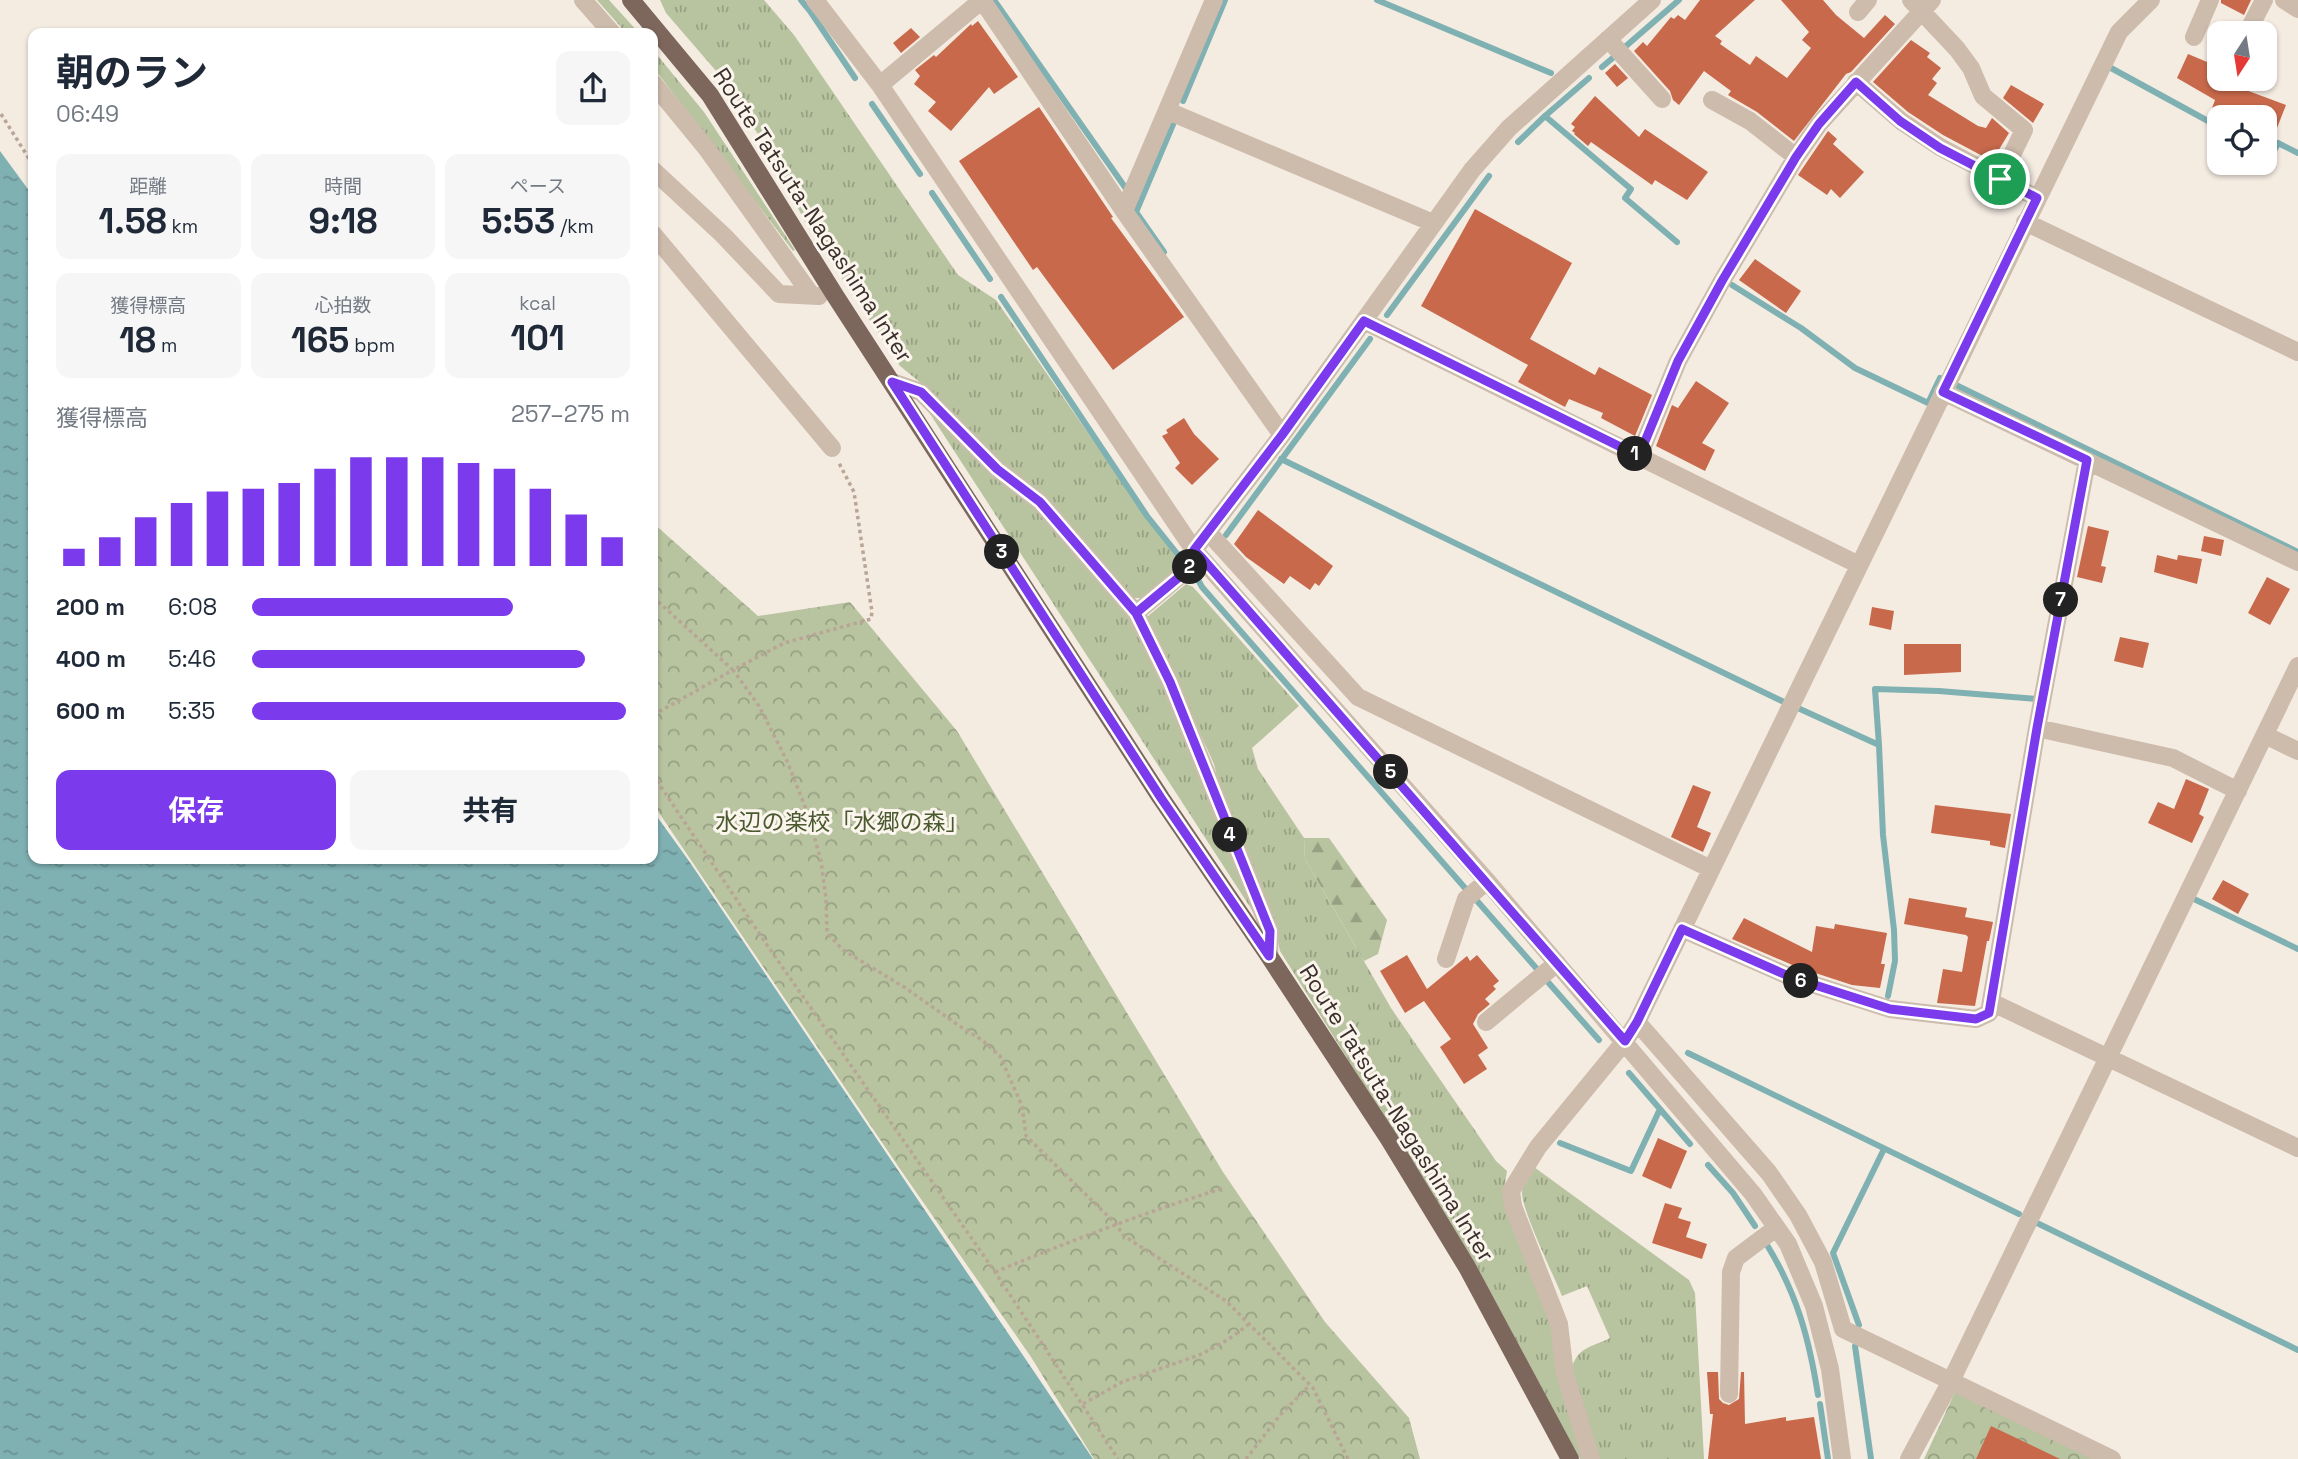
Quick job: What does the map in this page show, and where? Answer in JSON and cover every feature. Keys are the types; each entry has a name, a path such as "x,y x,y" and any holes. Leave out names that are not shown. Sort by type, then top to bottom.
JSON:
{"main road":[{"name":"Route Tatsuta-Nagashima Inter","path":"631,0 654,28"},
{"name":"Route Tatsuta-Nagashima Inter","path":"658,32 710,95 836,297 1161,798 1389,1139 1467,1267 1570,1459"}],"street":[{"path":"583,0 608,28"},
{"path":"815,0 880,85 1198,554 1487,881 1753,1194 1788,1244 1814,1306 1830,1369 1843,1459"},
{"path":"880,85 982,0 1124,211 1282,435"},
{"path":"1124,211 1214,0"},
{"path":"1136,613 1198,554 1208,532 1282,435 1472,170 1508,128 1652,0"},
{"path":"1591,1459 1565,1374 1559,1325 1513,1206 1511,1191 1538,1147 1625,1041 1637,1022 2119,32 2151,0"},
{"path":"2194,37 2210,0"},
{"path":"2253,21 2264,0"},
{"path":"2284,0 2298,9"},
{"path":"1639,456 1678,361 1796,157 1819,124 1921,3 1971,68 1983,96 2024,130 2000,179"},
{"path":"1608,39 1662,99"},
{"path":"1856,82 1900,121 1940,148 2037,198"},
{"path":"658,89 707,149 812,296"},
{"path":"1712,100 1750,121 1796,157"},
{"path":"1168,111 1433,223"},
{"path":"658,175 723,235 779,295 836,297"},
{"path":"2025,222 2298,352"},
{"path":"658,240 832,448"},
{"path":"1364,321 1859,565"},
{"path":"892,382 921,392 997,469 1040,502 1136,613 1175,695 1270,931 1269,956"},
{"path":"1943,392 2298,562"},
{"path":"1682,929 1793,978 1890,1009 1976,1019 1989,1013 2037,728 2087,460"},
{"path":"1208,532 1358,697 1711,869"},
{"path":"1909,1459 1951,1381 2298,666"},
{"path":"2037,728 2173,758 2238,791"},
{"path":"2265,735 2298,751"},
{"path":"1446,959 1466,899 1487,881"},
{"path":"1486,1022 1557,963"},
{"path":"1991,1002 2298,1149"},
{"path":"1637,1022 1769,1173 1798,1215 1823,1262 1843,1329 2112,1459"},
{"path":"1729,1394 1731,1272 1736,1258 1776,1228"}],"path":[{"path":"1,114 28,157"},
{"path":"658,712 784,643 871,619 854,492 832,448"},
{"path":"658,602 733,670 759,706 787,761 808,814 821,861 827,933 843,950 904,987 957,1026 982,1040 1000,1056 1021,1106 1026,1136 1116,1224 1124,1237 1226,1301 1310,1385 1348,1459"},
{"path":"658,782 767,945 995,1272 1118,1459"},
{"path":"995,1272 1116,1224 1224,1188"},
{"path":"1083,1405 1122,1382 1202,1354 1248,1325"},
{"path":"1247,1459 1280,1415 1310,1385"}],"green space":[{"path":"597,0 609,0 634,28 622,28"},
{"path":"660,0 764,0 794,35 958,275 996,300 1181,567 1142,598 1130,598 999,465 933,393 900,366 808,227 761,139 723,79 666,13"},
{"path":"658,56 704,112 795,250 793,251 658,74"},
{"path":"925,406 1034,502 1132,620 1166,687 1263,927"},
{"name":"水辺の楽校「水郷の森」","path":"658,527 758,616 850,602 957,731 1223,1172 1325,1322 1409,1418 1420,1459 1094,1459 1031,1357 658,811"},
{"path":"1186,584 1193,587 1299,706 1252,748 1258,769 1304,838 1305,859 1391,1008 1496,1161 1507,1171 1504,1189 1546,1298 1586,1459 1580,1459 1474,1261 1280,951 1275,926 1224,806 1214,764 1147,617"},
{"path":"1304,838 1329,838 1387,920 1378,954 1364,961 1305,859"},
{"path":"1534,1167 1689,1280 1695,1293 1704,1459 1596,1459 1571,1371 1581,1352 1610,1338 1587,1286 1562,1296 1523,1200 1523,1185"},
{"path":"1956,1390 2099,1459 1924,1459"}],"water":[{"path":"0,151 28,189 28,864 658,864 658,818 1093,1459 0,1459"}],"building":[{"path":"1700,0 1755,0 1715,36 1722,41 1720,44 1750,65 1756,56 1787,78 1811,48 1802,40 1809,32 1781,0 1823,0 1836,15 1864,38 1885,15 1895,24 1851,72 1846,74 1794,141 1757,112 1728,95 1731,91 1704,71 1679,105 1634,51 1643,42 1647,46 1671,17 1674,19 1678,15 1685,20"},
{"path":"2221,0 2251,0 2244,15 2221,3"},
{"path":"978,21 1018,77 994,94 989,87 951,131 928,111 936,102 914,84 920,76 915,70 934,55 936,57 971,24 972,26"},
{"path":"911,28 920,37 901,53 893,43"},
{"path":"1911,40 1930,53 1927,57 1941,68 1932,79 1937,83 1928,95 1978,126 1986,128 1992,118 2009,133 1992,161 1943,135 1908,112 1873,82"},
{"path":"2188,54 2207,62 2207,91 2248,91 2286,105 2277,128 2277,105 2213,105 2215,100 2177,78"},
{"path":"1615,64 1628,78 1617,87 1605,73"},
{"path":"2011,85 2044,104 2033,123 2003,98"},
{"path":"1595,96 1639,137 1645,129 1708,172 1687,200 1655,180 1652,185 1591,142 1588,146 1574,134 1572,131 1575,127 1571,124"},
{"path":"1039,107 1113,217 1111,218 1184,317 1113,370 1037,267 1033,270 959,161"},
{"path":"1828,131 1837,139 1833,144 1864,172 1840,198 1831,189 1827,195 1798,175"},
{"path":"1475,209 1572,263 1530,339 1595,375 1599,367 1652,395 1635,436 1601,418 1603,413 1569,399 1565,407 1518,382 1528,365 1421,306"},
{"path":"1755,259 1801,291 1786,313 1739,280"},
{"path":"1696,381 1729,403 1702,443 1715,450 1705,471 1656,446 1672,405 1678,408"},
{"path":"1184,418 1194,434 1219,459 1192,485 1175,468 1180,463 1162,436 1168,433 1166,430"},
{"path":"1258,510 1333,566 1319,586 1315,583 1310,590 1290,576 1284,584 1246,557 1234,544"},
{"path":"2088,526 2109,531 2101,566 2106,567 2102,583 2077,577"},
{"path":"2204,536 2224,540 2221,556 2201,551"},
{"path":"2157,555 2177,560 2178,555 2202,559 2197,584 2154,572"},
{"path":"2267,577 2290,589 2270,625 2248,613"},
{"path":"1872,607 1894,611 1891,630 1869,625"},
{"path":"2120,637 2149,643 2143,668 2114,661"},
{"path":"1904,644 1961,644 1961,672 1904,675"},
{"path":"2186,779 2209,789 2199,814 2204,817 2192,843 2148,823 2158,802 2174,809"},
{"path":"1693,785 1711,792 1697,827 1711,833 1703,852 1671,837"},
{"path":"1935,805 2011,814 2005,848 1990,845 1990,841 1931,833"},
{"path":"2223,880 2249,894 2238,914 2212,899"},
{"path":"1909,898 1967,908 1965,917 1993,922 1975,1006 1937,1003 1943,969 1962,972 1968,937 1904,924"},
{"path":"1744,918 1812,952 1816,926 1834,929 1835,924 1887,933 1880,988 1852,985 1797,967 1732,939"},
{"path":"1407,955 1427,989 1467,956 1470,961 1477,955 1499,981 1493,986 1496,989 1485,999 1490,1004 1478,1014 1473,1024 1488,1048 1478,1055 1487,1069 1464,1084 1440,1047 1451,1039 1424,1001 1405,1013 1380,971"},
{"path":"1658,1138 1687,1151 1671,1189 1642,1176"},
{"path":"1665,1203 1682,1208 1678,1218 1691,1222 1686,1237 1707,1244 1702,1259 1652,1243"},
{"path":"1707,1372 1718,1372 1719,1399 1729,1405 1739,1399 1741,1372 1744,1372 1745,1424 1786,1417 1786,1421 1814,1417 1821,1459 1708,1459 1713,1414 1710,1414"},
{"path":"1991,1426 2060,1459 1976,1459"}],"waterway":[{"path":"801,0 855,78"},
{"path":"994,0 1127,190"},
{"path":"1183,101 1225,0"},
{"path":"1377,0 1551,73"},
{"path":"1626,46 1679,0"},
{"path":"1602,67 1615,56"},
{"path":"2111,68 2207,120"},
{"path":"1518,142 1589,78"},
{"path":"872,104 920,174"},
{"path":"1545,116 1631,189 1625,198 1677,242"},
{"path":"1164,252 1136,212 1174,122"},
{"path":"2277,145 2278,143 2298,153"},
{"path":"1387,315 1489,176"},
{"path":"932,193 990,279"},
{"path":"1732,285 1801,328 1855,368 1928,403 1940,378"},
{"path":"1001,297 1147,516 1179,556"},
{"path":"1226,535 1370,339"},
{"path":"1956,385 2298,552"},
{"path":"1281,459 1784,702"},
{"path":"1197,578 1202,587 1465,888"},
{"path":"1879,745 1875,689 2037,699"},
{"path":"1800,709 1879,745 1883,835 1894,930 1895,961 1888,996"},
{"path":"2194,899 2298,949"},
{"path":"1478,902 1537,969"},
{"path":"1547,981 1599,1040"},
{"path":"1688,1053 2019,1214"},
{"path":"1629,1073 1690,1144"},
{"path":"1560,1143 1631,1171 1660,1109"},
{"path":"1859,1325 1833,1253 1884,1149"},
{"path":"1708,1165 1733,1193 1755,1226"},
{"path":"2037,1223 2298,1350"},
{"path":"1767,1245 1794,1299 1810,1354 1818,1395"},
{"path":"1855,1346 1871,1459"},
{"path":"1820,1404 1828,1459"}],"route":[{"path":"2000,179 1940,148 1900,121 1856,82 1819,124 1796,157 1722,281 1678,361 1639,456 1364,321 1282,435 1194,550 1202,558 1136,613 1040,502 997,469 921,392 892,382 1161,798 1269,956 1270,931 1170,682 1136,613 1202,558 1625,1041 1682,929 1793,978 1890,1009 1976,1019 1989,1013 2037,728 2087,460 1943,392 2037,198 2000,179"}]}
